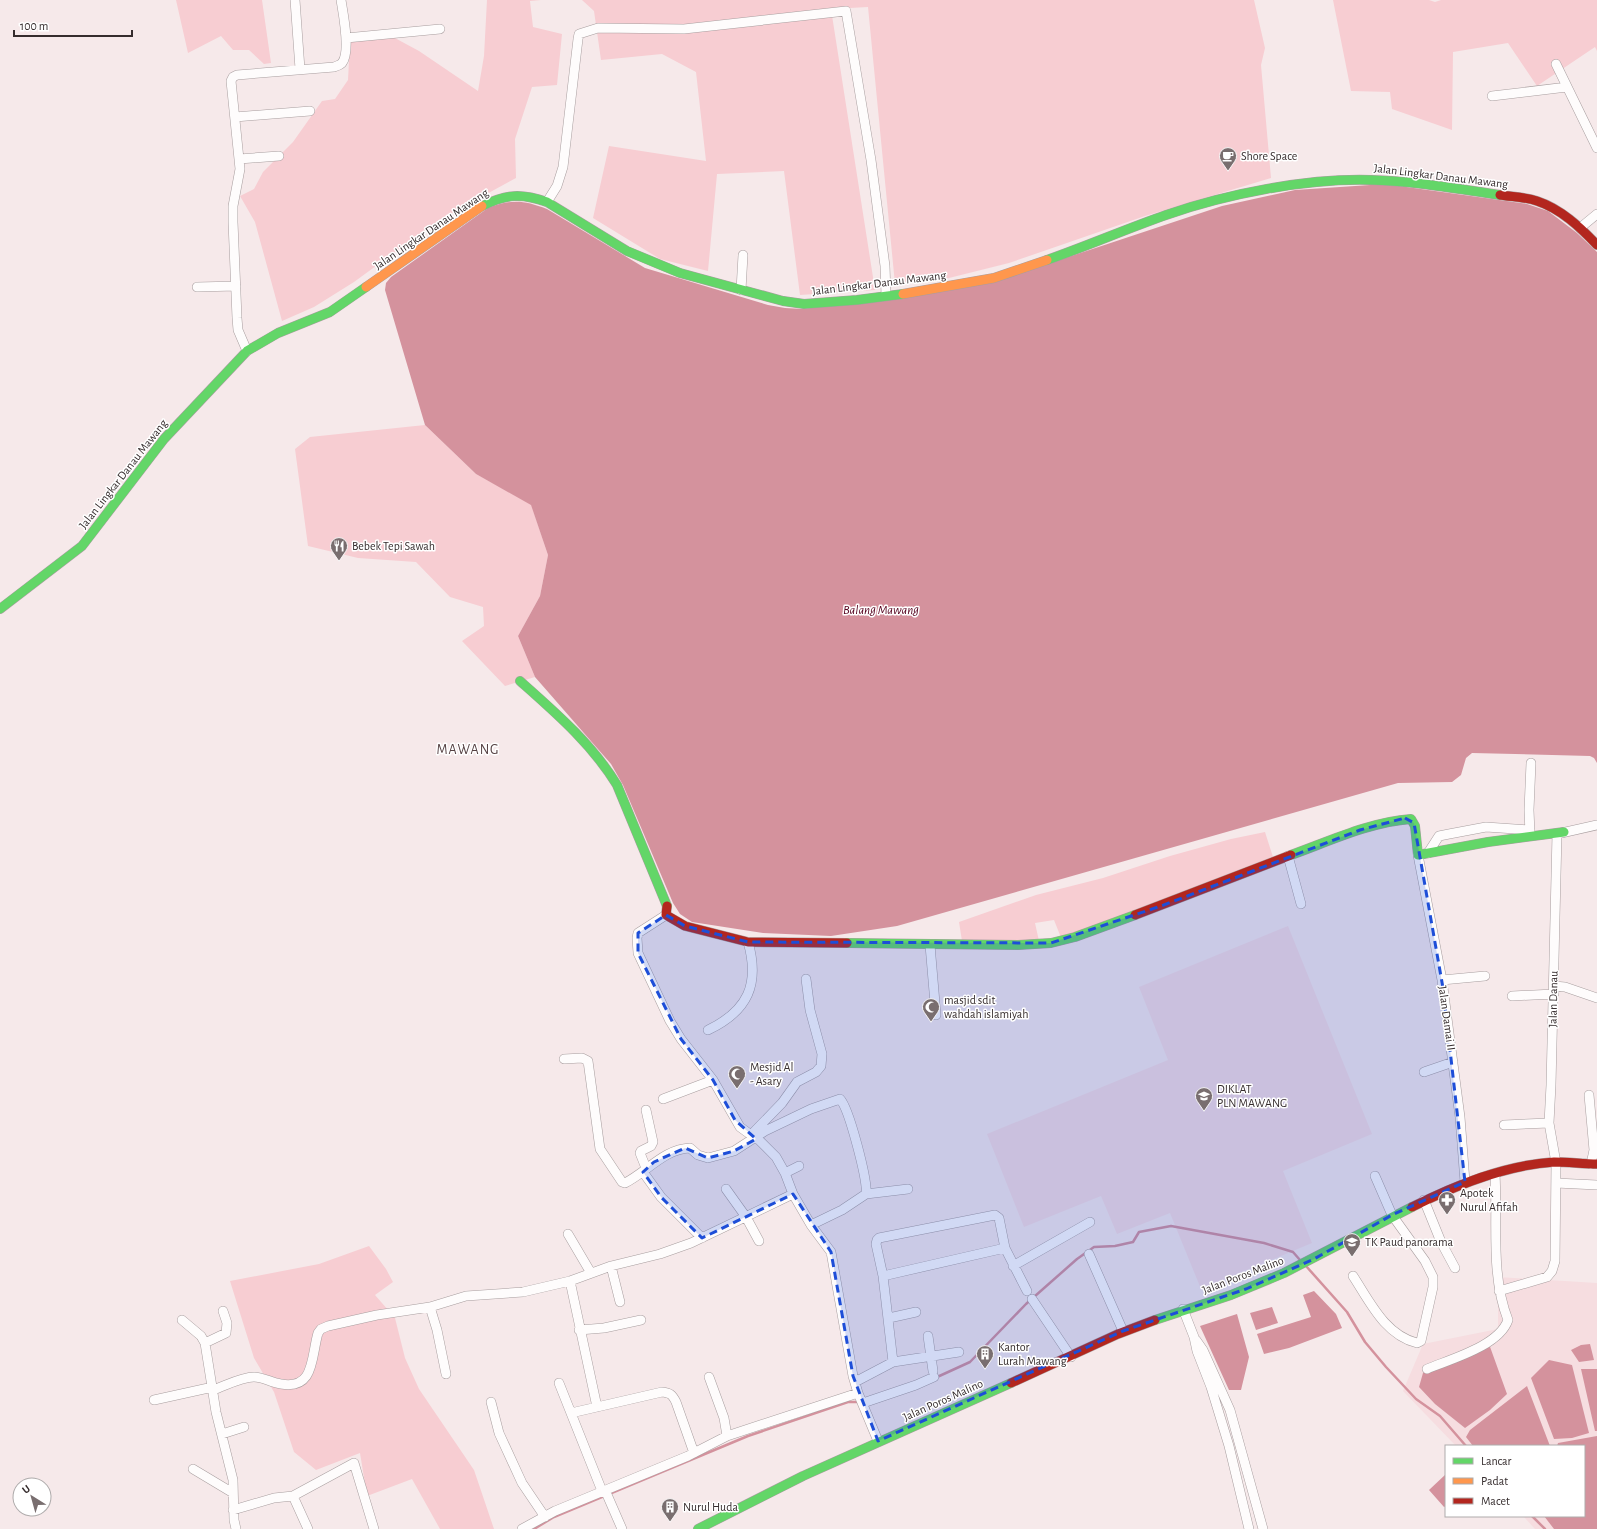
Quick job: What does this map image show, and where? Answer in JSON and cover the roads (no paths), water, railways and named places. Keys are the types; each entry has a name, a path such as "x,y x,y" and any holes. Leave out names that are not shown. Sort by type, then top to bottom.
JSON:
{"street":[{"path":"295,0 300,69"},
{"path":"247,351 238,330 233,206 240,169 231,88 233,77 241,74 334,67 340,64 344,59 346,38 342,0"},
{"path":"547,202 557,186 563,167 578,39 579,34 582,31 598,28 684,29 846,11 871,160 885,266 886,295"},
{"path":"346,38 440,29"},
{"path":"1556,64 1597,148"},
{"path":"1492,96 1567,87"},
{"path":"235,117 310,111"},
{"path":"239,159 279,156"},
{"name":"Jalan Lingkar Danau Mawang","path":"0,609 82,546 164,439 247,351 278,333 330,312 488,203 508,195 517,194 533,197 547,202 627,251 680,273 783,301 804,304 857,300 943,288 994,278 1077,249 1166,215 1205,203 1262,191 1313,183 1370,180 1415,183 1536,200 1566,215 1597,245"},
{"path":"1580,228 1597,214"},
{"path":"741,290 743,254"},
{"path":"197,287 236,286"},
{"path":"520,681 588,744 610,772 617,785 668,909 666,915 638,933 638,953 670,1021 692,1055 713,1080 735,1120 776,1157 785,1173 793,1194 811,1225 831,1252 849,1358 855,1382 878,1441"},
{"path":"1530,766 1530,833"},
{"path":"666,915 686,926 748,942 930,945 1051,943 1075,937 1161,906 1288,856 1360,830 1405,818 1411,818 1414,823 1418,855 1530,833"},
{"path":"1428,853 1436,839 1448,834 1486,827 1530,833 1561,833 1597,825"},
{"name":"Jalan Danau","path":"1499,1291 1547,1277 1552,1271 1555,1256 1556,1163 1549,1123 1561,833"},
{"name":"Jalan Damai II","path":"1418,855 1442,980 1453,1062 1465,1182"},
{"path":"1288,856 1301,904"},
{"path":"708,1030 722,1024 746,1000 750,993 753,959 748,942"},
{"path":"930,945 936,1015"},
{"path":"1442,980 1485,976"},
{"path":"564,1059 582,1058 588,1061 598,1140 606,1160 622,1182 625,1183 662,1158 685,1148 690,1148 703,1157 708,1158 734,1151 754,1136 774,1113 797,1082 816,1072 821,1066 822,1054 810,1010 806,978"},
{"path":"1512,996 1565,988 1597,998"},
{"path":"1424,1072 1453,1062"},
{"path":"663,1099 713,1080"},
{"path":"1589,1095 1594,1164"},
{"path":"754,1136 811,1110 840,1099 843,1102 860,1159 864,1174 866,1194"},
{"path":"646,1110 653,1142 651,1146 640,1153 644,1170 661,1197 702,1238"},
{"path":"1504,1125 1549,1123"},
{"name":"Jalan Poros Malino","path":"698,1529 759,1497 878,1441 1071,1357 1123,1332 1183,1309 1246,1289 1314,1259 1392,1215 1465,1182 1495,1174 1556,1163 1594,1164"},
{"path":"785,1173 799,1166"},
{"path":"1427,1369 1490,1342 1501,1332 1508,1320 1499,1291 1497,1274 1497,1202 1495,1174"},
{"path":"1353,1276 1389,1328 1406,1340 1417,1343 1421,1342 1433,1287 1433,1277 1425,1261 1392,1215 1375,1176"},
{"path":"1556,1183 1597,1185"},
{"path":"726,1189 746,1217 759,1241"},
{"path":"811,1225 842,1210 866,1194 908,1189"},
{"path":"154,1400 213,1389 254,1377 290,1385 300,1382 308,1374 315,1343 321,1329 377,1315 430,1307 466,1296 523,1292 570,1281 611,1266 660,1254 702,1238 793,1194"},
{"path":"1424,1200 1440,1242 1455,1268"},
{"path":"893,1362 889,1318 876,1242 879,1238 886,1236 994,1215 999,1218 1005,1248 1013,1266 1029,1295 1071,1357"},
{"path":"1013,1266 1090,1222"},
{"path":"568,1234 591,1273"},
{"path":"883,1276 1005,1248"},
{"path":"1089,1254 1123,1332"},
{"path":"611,1266 620,1302"},
{"path":"570,1281 579,1330 597,1407"},
{"path":"430,1307 437,1330 446,1374"},
{"path":"1183,1309 1194,1337 1197,1351 1211,1388 1229,1446 1249,1529"},
{"path":"205,1343 226,1333 227,1323 223,1312"},
{"path":"889,1318 916,1312"},
{"path":"182,1320 201,1336 205,1343 222,1434 230,1462 233,1510 236,1529"},
{"path":"579,1330 604,1328 641,1320"},
{"path":"522,1529 545,1517 694,1453 727,1436 916,1385 934,1374 928,1336"},
{"path":"1194,1337 1204,1350 1230,1410 1263,1529"},
{"path":"855,1382 893,1362 959,1352"},
{"path":"709,1377 724,1418 727,1436"},
{"path":"559,1383 604,1491 622,1529"},
{"path":"571,1413 662,1392 668,1392 672,1394 676,1402 694,1453"},
{"path":"491,1402 499,1433 522,1483 545,1517"},
{"path":"222,1434 244,1427"},
{"path":"233,1510 274,1498 293,1496 354,1463 374,1529"},
{"path":"193,1469 233,1493"},
{"path":"293,1496 308,1529"}],"water":[{"name":"Balang Mawang","path":"1385,184 1527,204 1548,211 1577,233 1597,252 1597,763 1594,758 1590,756 1472,753 1466,758 1461,775 1452,782 1398,783 897,926 831,936 763,933 692,922 680,914 673,903 623,785 611,764 535,677 518,636 540,596 548,555 531,505 476,474 425,425 385,290 386,283 391,277 488,208 504,203 524,202 547,209 645,268 768,305 803,309 990,283 1222,206 1295,190"},
{"path":"1314,1291 1336,1314 1342,1328 1289,1348 1264,1354 1257,1334 1311,1317 1303,1295"},
{"path":"1272,1307 1278,1323 1256,1330 1250,1313"},
{"path":"1237,1314 1249,1357 1241,1390 1229,1390 1200,1326"},
{"path":"1489,1344 1507,1394 1490,1410 1465,1428 1435,1404 1419,1387 1423,1373"},
{"path":"1590,1344 1594,1360 1579,1362 1571,1350 1581,1345"},
{"path":"1549,1360 1572,1365 1589,1433 1572,1438 1554,1439 1531,1378"},
{"path":"1581,1369 1597,1369 1597,1431 1595,1431"},
{"path":"1527,1386 1550,1445 1472,1445 1466,1437 1470,1430"},
{"path":"1597,1436 1597,1529 1554,1529 1545,1517 1585,1517 1585,1445 1557,1445 1558,1443"},
{"path":"1445,1475 1445,1506 1444,1507 1429,1490"}],"waterway":[{"path":"935,1378 970,1362 1026,1304 1077,1259 1094,1247 1115,1246 1133,1242 1139,1232 1171,1226 1264,1243 1293,1252 1300,1260"},
{"path":"1306,1266 1347,1312 1365,1342 1386,1367 1416,1399 1440,1416 1465,1445"},
{"path":"534,1529 554,1517 748,1436 848,1402 859,1402"},
{"path":"1533,1517 1545,1529"}],"place":[{"name":"Shore Space","path":"1228,171"},
{"name":"Bebek Tepi Sawah","path":"339,561"},
{"name":"masjid sdit wahdah islamiyah","path":"931,1022"},
{"name":"Mesjid Al - Asary","path":"737,1089"},
{"name":"DIKLAT PLN MAWANG","path":"1204,1111"},
{"name":"Apotek Nurul Afifah","path":"1447,1215"},
{"name":"TK Paud panorama","path":"1352,1257"},
{"name":"Kantor Lurah Mawang","path":"985,1369"},
{"name":"Nurul Huda","path":"670,1522"}],"district":[{"name":"MAWANG","path":"468,750"}]}
